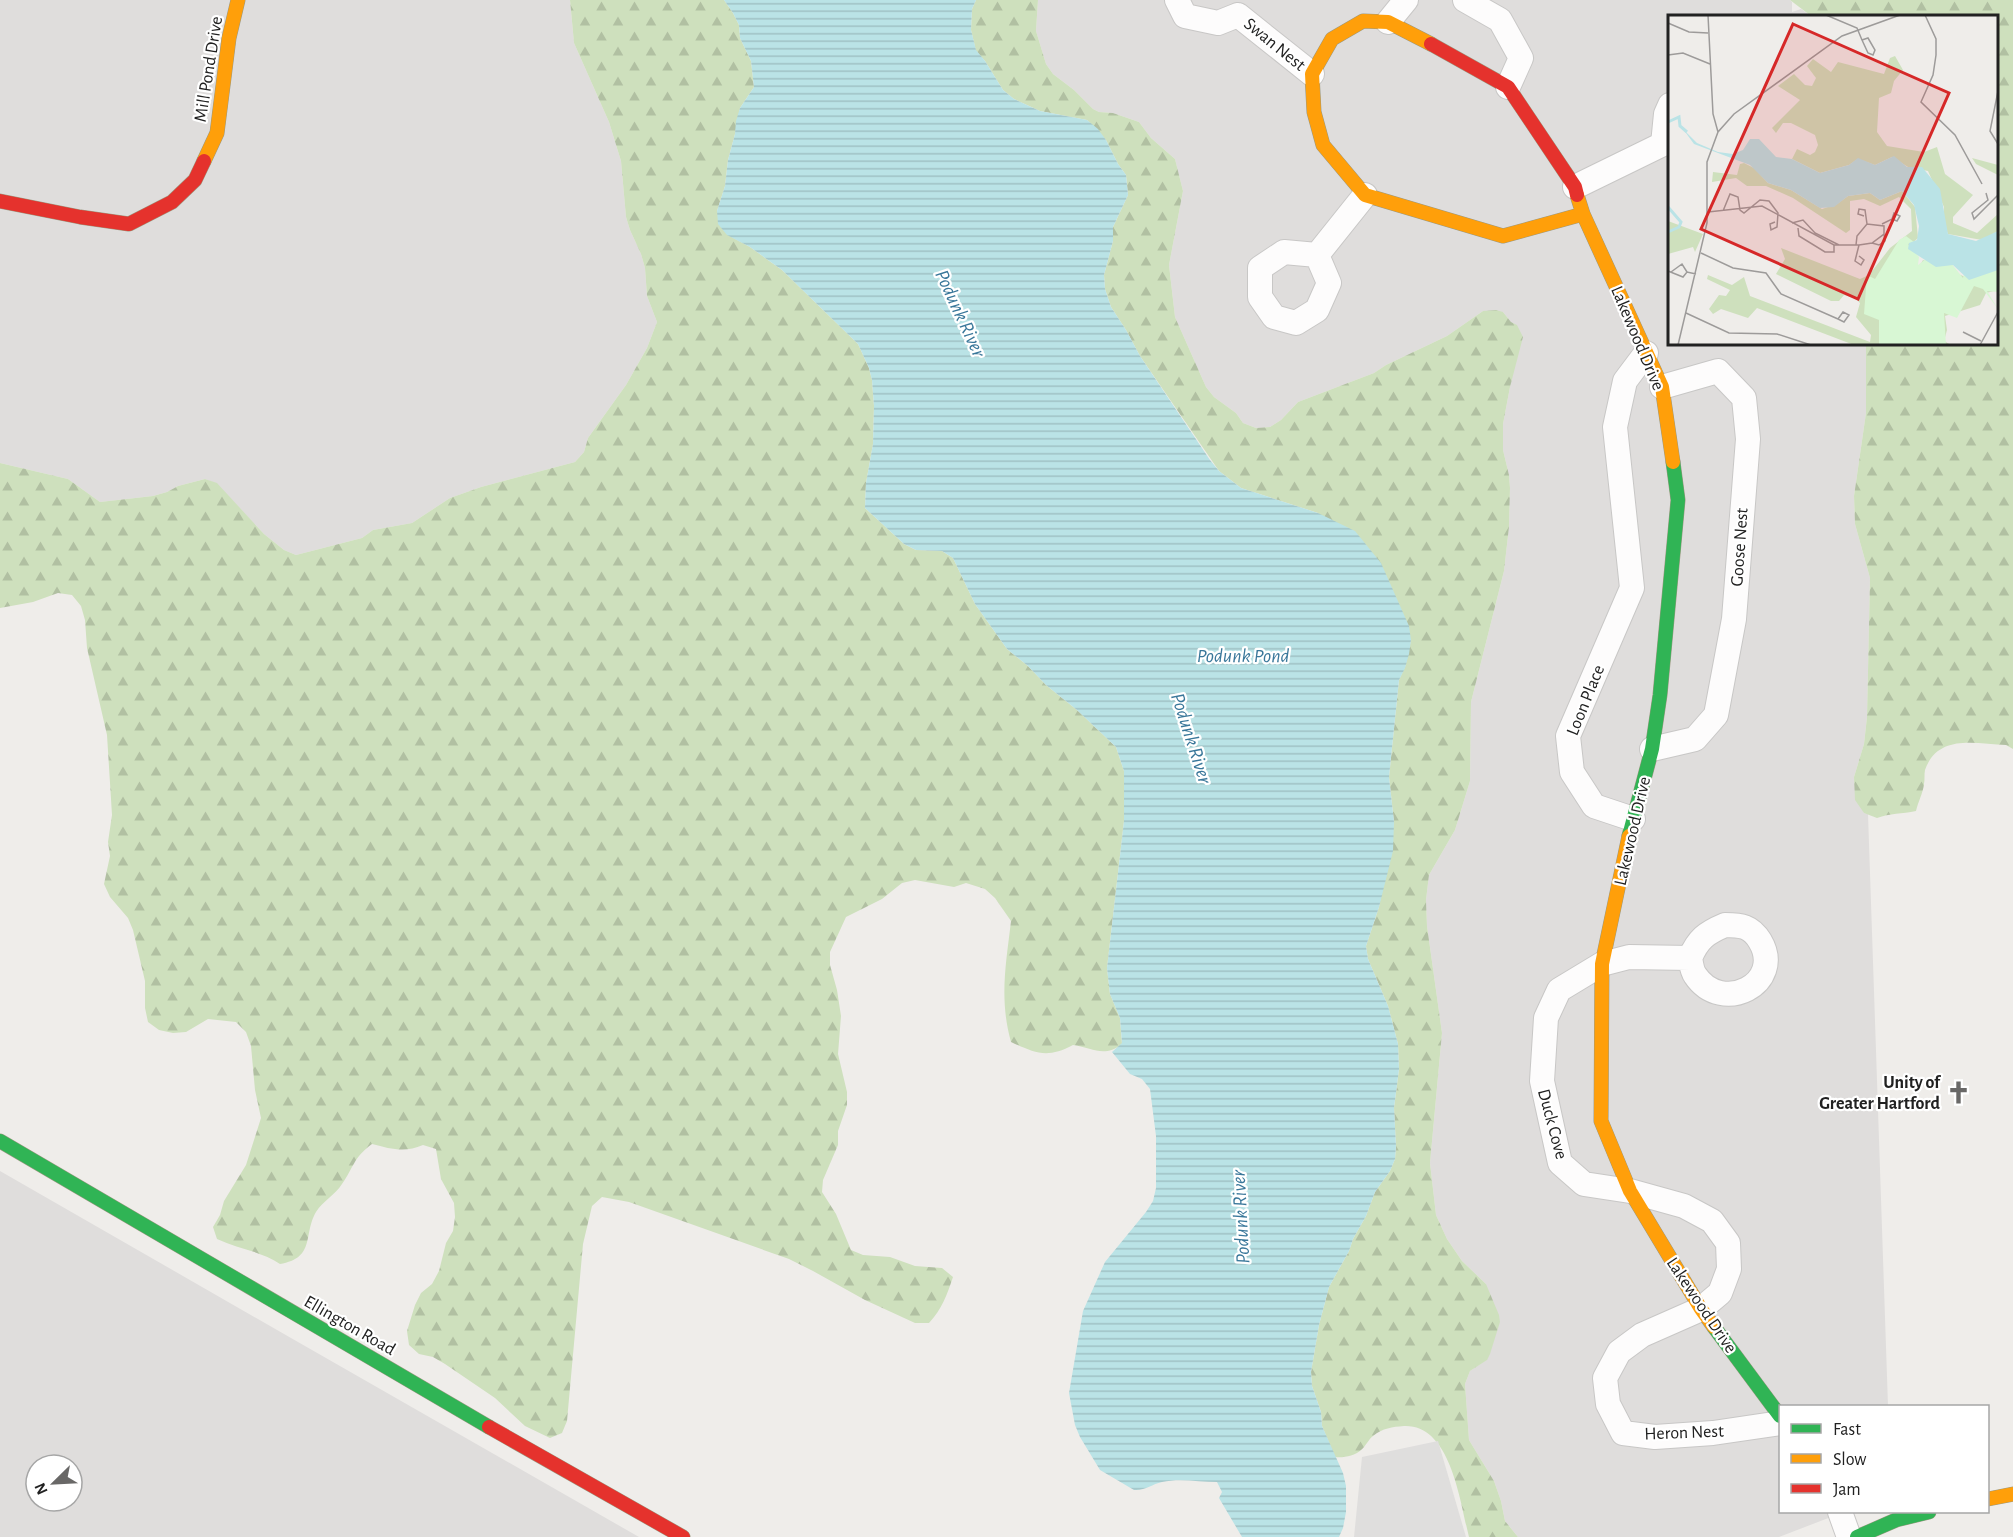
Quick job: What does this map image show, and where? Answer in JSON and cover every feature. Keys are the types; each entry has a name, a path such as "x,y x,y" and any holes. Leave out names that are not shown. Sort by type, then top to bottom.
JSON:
{"street":[{"name":"Mill Pond Drive","path":"0,201 129,224 172,202 195,180 217,133 229,38 238,0"},
{"name":"Swan Nest","path":"1177,0 1185,16 1218,23 1240,7 1312,74"},
{"path":"1406,0 1388,22 1364,21 1332,39 1312,74 1314,112 1323,145 1365,195 1503,236 1583,214"},
{"path":"1465,0 1500,20 1521,58 1508,87"},
{"name":"Lakewood Drive","path":"1388,22 1453,55 1508,87 1575,187 1583,214 1662,387 1678,500 1660,695 1652,748 1633,819 1602,964 1601,1121 1630,1191 1701,1309 1779,1415"},
{"path":"1575,187 1666,146 1668,110"},
{"path":"1317,255 1365,195"},
{"name":"Loon Place","path":"1633,819 1594,806 1572,772 1568,736 1632,588 1616,427 1625,381 1646,353"},
{"name":"Goose Nest","path":"1652,748 1695,739 1716,714 1734,619 1748,439 1744,398 1718,371 1662,387"},
{"path":"1632,588 1670,590"},
{"name":"Duck Cove","path":"1690,958 1629,957 1602,964 1559,990 1546,1018 1542,1081 1560,1162 1584,1184 1630,1191 1684,1206 1712,1221 1728,1243 1729,1269 1720,1293 1701,1309"},
{"name":"Ellington Road","path":"0,1141 475,1419 683,1537"},
{"name":"Heron Nest","path":"1701,1309 1642,1335 1619,1352 1605,1378 1608,1404 1623,1433 1655,1437 1713,1433 1779,1424"},
{"path":"1989,1499 2013,1494"},
{"path":"1840,1513 1849,1537"},
{"path":"1857,1537 1896,1520 1925,1513"}],"shaded area":[{"path":"0,0 570,0 574,43 609,122 621,161 626,217 641,254 645,268 647,296 657,322 647,348 626,385 588,438 584,452 575,462 481,487 450,498 412,523 373,530 362,538 296,555 284,550 264,534 217,484 205,479 153,496 100,502 68,479 0,463"},
{"path":"1038,0 1790,0 1792,12 1801,9 1810,15 1668,15 1668,345 1866,345 1866,413 1854,496 1855,524 1870,578 1867,717 1864,744 1854,777 1864,813 1868,814 1888,1405 1779,1405 1779,1513 1841,1513 1779,1537 1518,1537 1505,1521 1494,1481 1469,1440 1465,1384 1470,1371 1486,1360 1486,1284 1462,1261 1447,1239 1436,1215 1430,1163 1442,1033 1427,926 1426,900 1429,875 1455,830 1470,781 1471,702 1504,571 1509,527 1510,488 1503,450 1503,424 1517,326 1503,312 1483,311 1447,336 1374,373 1298,402 1281,420 1270,427 1256,428 1243,423 1236,413 1214,397 1206,387 1175,317 1169,265 1183,191 1175,159 1151,138 1139,122 1093,109 1053,74 1046,64 1036,31"},
{"path":"0,1171 639,1537 0,1537"},
{"path":"1438,1441 1466,1537 1354,1537 1362,1457"}],"green space":[{"path":"570,0 724,0 733,13 739,25 740,38 751,61 754,87 740,108 728,160 725,186 717,211 728,235 750,247 782,270 858,344 869,368 874,406 873,444 866,483 865,508 904,544 916,550 942,551 953,558 975,604 1007,649 1116,747 1124,771 1124,821 1107,968 1110,994 1120,1018 1122,1044 1104,1051 1073,1045 1056,1052 1041,1053 1011,1042 1004,996 1011,921 995,898 985,889 966,883 954,887 915,880 902,883 882,899 846,917 830,952 830,965 841,1016 838,1054 847,1092 847,1105 838,1131 838,1145 823,1180 822,1192 836,1214 851,1250 863,1255 890,1257 915,1266 942,1268 953,1277 941,1307 929,1323 915,1323 865,1300 789,1259 629,1202 602,1197 592,1206 583,1244 567,1421 562,1433 550,1438 525,1426 495,1398 445,1364 433,1357 419,1354 409,1345 407,1331 415,1305 421,1293 432,1284 439,1271 446,1243 453,1231 455,1217 454,1203 441,1179 436,1149 423,1145 410,1149 398,1149 372,1144 357,1158 339,1188 316,1212 304,1251 291,1261 280,1264 265,1256 217,1239 213,1227 224,1201 246,1165 261,1118 255,1090 251,1046 246,1032 236,1022 208,1019 186,1032 173,1033 159,1030 148,1022 145,1008 145,981 133,930 128,918 110,897 104,884 110,856 108,842 112,815 107,735 87,648 85,620 81,606 72,595 58,593 33,602 0,608 0,463 68,479 100,502 153,496 205,479 217,483 264,534 284,550 296,555 362,538 373,530 412,523 450,498 481,487 575,462 584,452 588,438 626,385 647,348 657,322 647,296 645,268 641,254 626,217 621,161 609,122 574,43"},
{"path":"976,0 1038,0 1036,31 1046,64 1053,74 1093,109 1139,122 1151,138 1175,159 1183,191 1169,265 1175,317 1206,387 1214,397 1236,413 1243,423 1256,428 1270,427 1281,420 1298,402 1374,373 1447,336 1483,311 1503,312 1511,322 1517,325 1523,337 1503,424 1503,450 1510,488 1509,527 1504,571 1471,702 1470,781 1455,830 1429,875 1426,900 1427,926 1442,1033 1430,1163 1436,1215 1447,1239 1462,1261 1486,1284 1499,1315 1500,1322 1490,1354 1487,1360 1470,1371 1465,1384 1469,1440 1494,1481 1505,1521 1518,1537 1469,1537 1451,1468 1443,1451 1433,1438 1420,1429 1404,1426 1392,1427 1373,1436 1356,1454 1335,1457 1322,1426 1321,1412 1312,1386 1311,1372 1319,1325 1329,1287 1366,1216 1375,1192 1390,1171 1395,1159 1394,1108 1399,1069 1398,1044 1388,1006 1368,959 1366,946 1379,907 1394,822 1389,777 1399,680 1405,667 1411,640 1318,513 1241,488 1219,471 1140,356 1111,307 1105,289 1104,275 1113,241 1113,227 1128,195 1126,175 1106,140 1087,120 1040,111 1014,99 1003,90 976,51 971,30 972,9"},
{"path":"1790,0 2013,0 2013,749 2006,745 1959,743 1939,750 1931,758 1925,770 1916,811 1877,818 1864,813 1855,800 1854,777 1864,744 1867,717 1870,578 1855,524 1854,496 1866,413 1866,345 1998,345 1998,15 1810,15"}],"water":[{"name":"Podunk Pond","path":"724,0 976,0 972,9 971,30 976,50 1003,90 1014,99 1040,111 1087,120 1106,140 1126,175 1128,195 1113,227 1113,241 1104,275 1105,289 1111,307 1140,356 1210,460 1219,471 1241,488 1318,513 1355,531 1381,563 1409,626 1411,640 1405,668 1399,680 1389,777 1394,822 1393,851 1379,907 1366,946 1368,959 1388,1006 1398,1044 1399,1069 1394,1108 1395,1159 1390,1171 1375,1192 1366,1216 1329,1287 1319,1325 1311,1372 1312,1386 1321,1412 1322,1426 1343,1473 1346,1486 1346,1512 1339,1537 1242,1537 1219,1498 1222,1492 1217,1482 1169,1481 1134,1490 1100,1470 1075,1425 1069,1393 1083,1311 1105,1262 1146,1212 1153,1201 1156,1188 1156,1136 1150,1089 1142,1079 1130,1074 1112,1052 1122,1043 1120,1018 1110,994 1107,968 1124,821 1124,771 1116,747 1007,649 975,604 953,558 942,551 916,550 904,544 865,508 866,483 873,444 874,406 869,368 858,344 782,270 750,247 727,235 718,224 717,211 725,186 736,121 740,108 754,87 751,61 740,38 739,25"}],"traffic: fast":[{"path":"1629,836 1652,749 1660,695 1678,500 1673,462"},
{"path":"0,1141 489,1427"},
{"path":"1714,1327 1779,1415"},
{"path":"1857,1537 1896,1520 1925,1513"}],"traffic: slow":[{"path":"204,161 217,133 229,38 238,0"},
{"path":"1431,44 1388,22 1363,21 1332,39 1312,74 1314,112 1323,145 1365,195 1503,236 1583,214"},
{"path":"1577,195 1583,214 1662,387 1673,462"},
{"path":"1629,836 1602,964 1601,1121 1630,1191 1714,1327"},
{"path":"1989,1499 2013,1494"}],"traffic: jam":[{"path":"1431,44 1508,87 1575,187 1577,195"},
{"path":"0,201 129,224 172,202 195,180 204,161"},
{"path":"489,1427 683,1537"}],"place":[{"name":"Unity of Greater Hartford","path":"1958,1092"}],"water label":[{"name":"Podunk River","path":"961,313"},
{"name":"Podunk River","path":"1192,738"},
{"name":"Podunk River","path":"1240,1217"}]}
